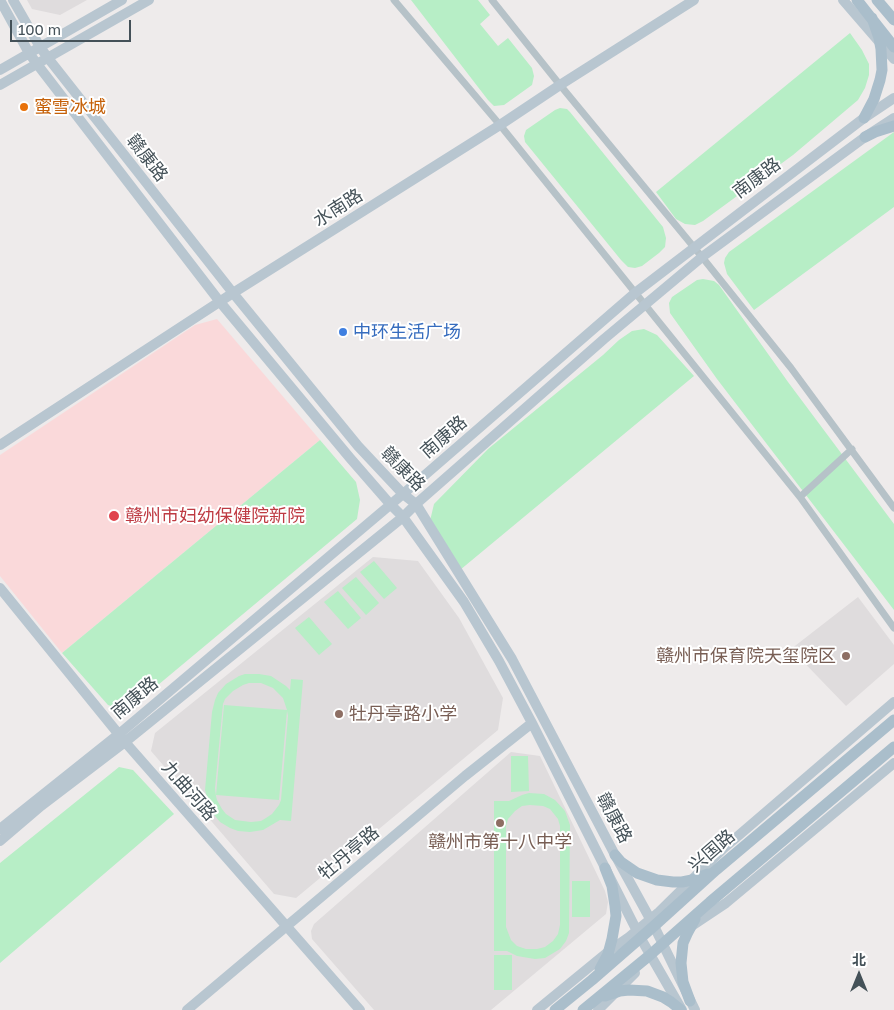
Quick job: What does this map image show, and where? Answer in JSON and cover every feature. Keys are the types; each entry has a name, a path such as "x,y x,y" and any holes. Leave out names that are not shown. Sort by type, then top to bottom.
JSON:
{"main road":[{"name":"赣康路","path":"0,0 37,64 220,302 403,517 464,602 499,661 532,723 638,934 687,1008"},
{"name":"赣康路","path":"13,0 48,58 233,293 358,446 403,494 416,504 512,659 652,923 663,945 687,1008"},
{"path":"0,70 122,0"},
{"path":"0,85 149,0"},
{"name":"水南路","path":"0,444 233,293 694,0"},
{"path":"843,0 894,59"},
{"path":"857,0 894,47"},
{"path":"877,0 894,20"},
{"path":"884,0 894,12"},
{"path":"864,118 874,99 880,80 882,59 878,33 872,18"},
{"name":"南康路","path":"0,841 122,738 635,293 864,118 894,98"},
{"name":"南康路","path":"0,828 122,738 403,517 604,339 702,257 865,137 894,118"},
{"path":"865,137 894,126"},
{"name":"九曲河路","path":"0,588 122,738 360,1010"},
{"path":"652,923 724,848 894,702"},
{"name":"兴国路","path":"555,1010 592,980 638,934 894,720"},
{"name":"牡丹亭路","path":"187,1010 465,776 532,723"},
{"path":"584,1010 596,1006 710,902 894,746"},
{"path":"663,945 726,903 894,763"},
{"path":"615,855 629,868 645,877 657,880 673,882 692,880 716,870"},
{"path":"592,980 609,951 614,927 615,906 612,886 605,868"},
{"path":"596,1006 602,997 616,992 638,990 655,994 687,1008 681,962 684,943 696,916 710,902"},
{"path":"537,1010 609,951 638,934"},
{"path":"616,992 651,956"}],"street":[{"path":"394,0 500,125 800,497 894,628"},
{"path":"492,0 560,86 792,368 894,508"},
{"path":"800,497 852,449"}],"shaded area":[{"path":"27,0 87,0 60,15 32,9"},
{"name":"赣州市妇幼保健院新院","path":"217,319 320,440 62,653 0,576 0,455 195,325"},
{"name":"牡丹亭路小学","path":"373,557 418,561 459,618 503,698 498,730 296,898 274,894 151,751 155,733"},
{"name":"赣州市保育院天玺院区","path":"858,597 894,645 894,664 846,706 791,649"},
{"name":"赣州市第十八中学","path":"511,752 540,756 605,891 608,902 606,914 491,1010 374,1010 312,939 311,931 314,924"}],"green space":[{"path":"411,0 478,0 490,15 480,24 498,46 508,38 532,68 534,76 532,85 504,105 494,106"},
{"path":"850,33 869,64 869,75 865,88 858,100 793,155 703,221 695,225 685,224 676,219 656,192"},
{"path":"560,108 567,109 570,112 663,227 666,238 665,247 642,266 628,267 621,260 525,142 526,130"},
{"path":"894,132 894,207 754,310 727,274 724,263 729,252"},
{"path":"697,280 714,281 719,285 788,382 894,524 894,610 717,379 670,313 669,303 672,297"},
{"path":"644,329 657,335 694,376 460,570 429,525 434,504 488,449 619,340 632,331"},
{"path":"320,440 356,482 360,500 357,519 134,705 120,709 108,705 62,653"},
{"path":"374,561 397,588 384,599 360,572"},
{"path":"356,577 379,603 366,615 342,588"},
{"path":"338,591 361,618 348,629 324,602"},
{"path":"309,617 332,644 319,655 295,628"},
{"path":"259,674 271,676 290,690 291,679 303,680 291,821 280,820 263,830 250,832 238,831 220,822 211,811 205,790 212,712 215,700 226,684 239,676","holes":["261,683 273,688 283,698 287,710 224,705 216,795 279,800 287,711 281,800 272,814 261,821 235,820 222,809 217,800 216,796 215,788 223,704 233,691 243,685"]},
{"path":"511,756 528,756 529,791 511,792"},
{"path":"119,767 133,770 174,814 0,963 0,863"},
{"path":"529,793 544,794 555,800 565,811 570,825 569,933 560,949 545,958 535,959 517,956 507,951 494,951 494,801 509,801","holes":["522,806 543,806 550,809 558,819 560,826 560,925 558,934 545,947 526,949 517,946 511,940 506,927 506,826 508,819"]},
{"path":"572,881 590,881 590,917 572,917"},
{"path":"494,955 512,955 512,990 494,990"}],"place":[{"name":"蜜雪冰城","path":"24,107"},
{"name":"中环生活广场","path":"343,332"},
{"name":"赣州市妇幼保健院新院","path":"114,516"},
{"name":"赣州市保育院天玺院区","path":"846,656"},
{"name":"牡丹亭路小学","path":"339,714"},
{"name":"赣州市第十八中学","path":"500,823"}]}
